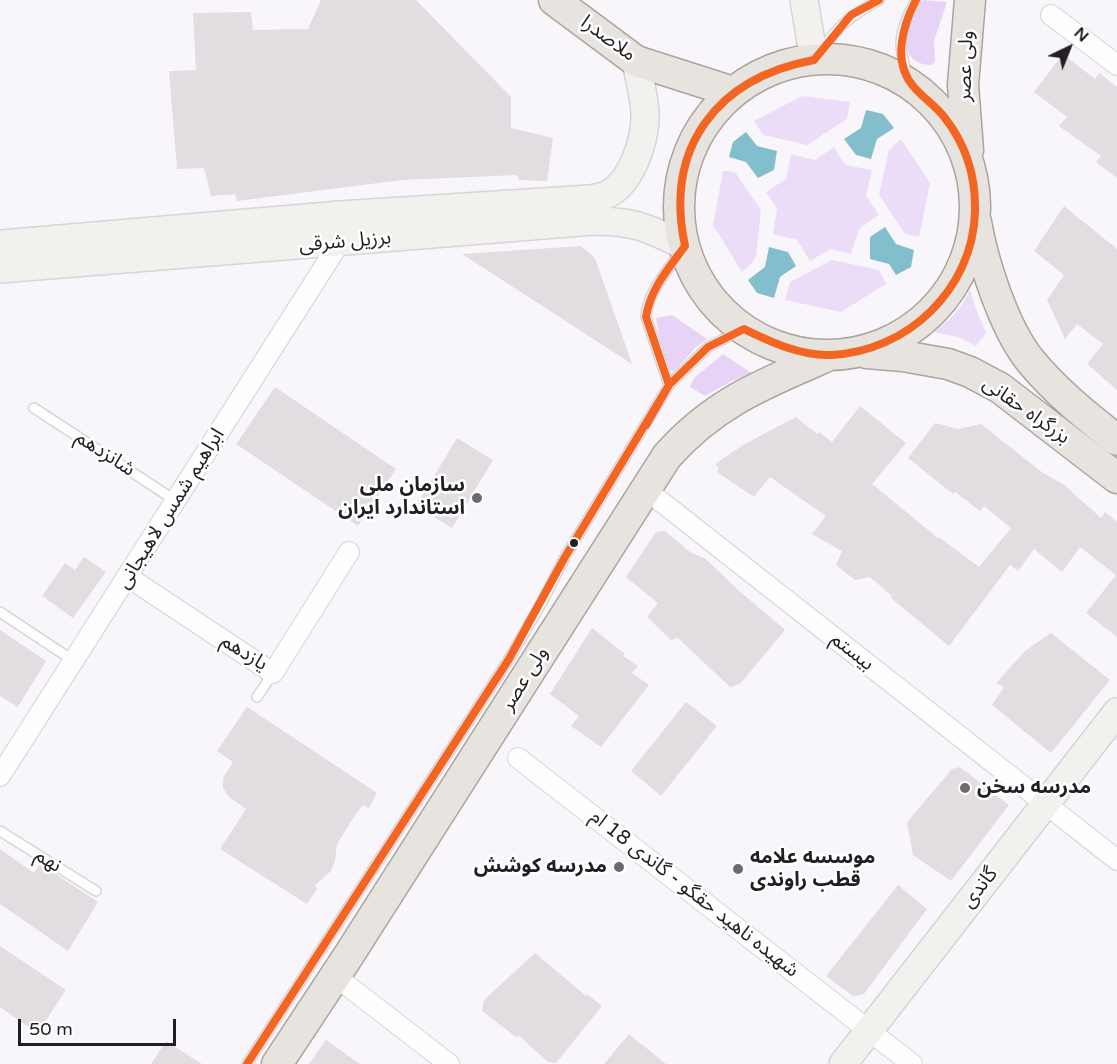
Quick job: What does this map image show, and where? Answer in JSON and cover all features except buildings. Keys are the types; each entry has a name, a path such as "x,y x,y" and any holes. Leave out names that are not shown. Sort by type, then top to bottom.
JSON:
{"main road":[{"name":"ملاصدرا","path":"554,0 636,61 734,92"},
{"path":"804,0 814,60"},
{"name":"ولی عصر","path":"970,0 963,85 970,168"},
{"name":"بزرگراه حقانی","path":"970,168 954,130 935,106 911,85 873,66 849,61 814,60 776,68 754,78 718,106 694,141 686,160 679,203 680,224 685,246 702,285 727,315 744,329 782,347 806,353 903,356 948,364 970,372 1000,388 1117,478"},
{"name":"برزیل شرقی","path":"0,244 340,215 590,199 605,196 621,183 637,153 644,128 644,103 636,61"},
{"path":"843,354 879,346 901,336 937,307 960,273 968,253 975,217 975,192 970,168"},
{"name":"بزرگراه حقانی","path":"975,217 993,282 1008,324 1029,358 1078,410 1117,440"},
{"name":"برزیل شرقی","path":"0,269 593,221 621,221 639,225 685,246"},
{"name":"ولی عصر","path":"277,1064 667,456 686,435 732,400 754,388 843,354"},
{"name":"گاندی","path":"843,1064 1117,712"}],"street":[{"path":"1051,15 1117,65"},
{"name":"ابراهیم شمس لاهیجانی","path":"0,776 340,242"},
{"name":"بیستم","path":"659,500 1117,860"},
{"name":"یازدهم","path":"128,577 273,672 349,552"},
{"name":"شهیده ناهید حقگو - گاندی 18 ام","path":"518,758 912,1064"},
{"path":"335,976 449,1064"}],"lane":[{"path":"814,60 851,15 879,0"},
{"path":"911,85 902,62 900,41 916,0"},
{"path":"669,385 646,317 646,310 650,297 685,246"},
{"path":"247,1064 509,659 565,557 669,385 708,347 744,329"},
{"name":"شانزدهم","path":"34,408 177,501"},
{"path":"0,612 74,661"},
{"path":"257,697 273,672"},
{"name":"نهم","path":"0,831 96,891"}],"shaded area":[{"path":"924,0 947,2 934,41 935,62 931,65 911,57 907,49 908,28"},
{"path":"802,96 850,102 847,119 807,145 763,135 754,121"},
{"path":"901,139 930,183 919,237 905,234 879,195 889,150"},
{"path":"834,147 845,165 872,170 866,196 879,215 859,229 851,254 830,249 810,261 797,240 773,234 777,209 766,192 786,179 791,154 815,160"},
{"path":"723,171 735,172 761,210 756,256 742,272 713,225"},
{"path":"832,260 879,270 886,284 841,312 785,300 790,282"},
{"path":"970,289 986,333 976,346 959,337 933,332 955,314"},
{"path":"672,315 707,339 695,348 674,372 664,366 656,318"},
{"path":"723,354 753,374 732,381 705,396 690,387 694,378"}],"water":[{"path":"866,110 883,114 894,128 877,139 871,159 856,155 844,139 861,128"},
{"path":"746,132 757,146 777,151 774,170 758,178 746,162 729,157 733,142"},
{"path":"885,227 896,244 914,250 911,267 896,275 889,264 870,259 870,237"},
{"path":"769,247 788,252 796,266 780,277 774,298 757,293 748,280 765,267"}],"transit line":[{"path":"646,425 669,385 646,317 656,288 685,246 681,210 683,178 691,148 705,123 725,101 750,83 780,69 814,60 851,15 879,0"},
{"path":"247,1064 509,659 565,557 669,385 708,347 744,329 797,351 819,355 859,351 885,342 909,329 931,311 949,290 962,266 971,240 975,212 974,187 959,139 941,114 913,86 903,66 901,54 904,32 916,0"}],"place":[{"name":"سازمان ملی استاندارد ایران","path":"477,498"},
{"name":"مدرسه سخن","path":"965,788"},
{"name":"مدرسه کوشش","path":"619,867"},
{"name":"موسسه علامه قطب راوندی","path":"738,869"}]}
